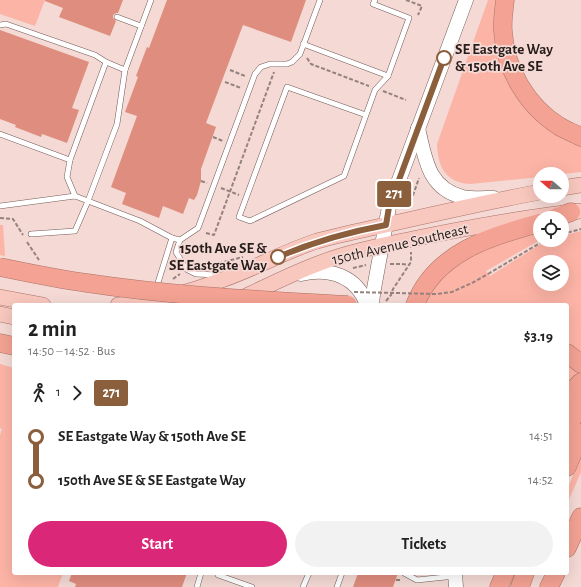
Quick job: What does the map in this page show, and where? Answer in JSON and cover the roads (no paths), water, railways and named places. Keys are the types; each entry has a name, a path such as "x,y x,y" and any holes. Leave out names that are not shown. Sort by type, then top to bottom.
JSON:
{"highway":[{"path":"505,0 502,31 507,55 514,76 527,97 545,116 560,127 581,137"},
{"path":"416,303 419,294 427,282 436,271 452,257 474,244 512,230 533,225"},
{"path":"0,267 87,283 159,292 259,300 350,298"},
{"path":"0,343 12,346"},
{"path":"569,355 581,364"},
{"path":"569,394 581,382"},
{"path":"569,427 581,400"},
{"path":"569,462 581,433"},
{"path":"569,544 581,517"},
{"path":"500,587 504,575"},
{"path":"513,587 517,575"},
{"path":"520,587 524,575"},
{"path":"550,587 555,575"}],"main road":[{"path":"372,303 389,207 466,0"},
{"path":"418,128 428,168 432,176 440,185 450,192 464,197 504,198"},
{"path":"569,187 581,185"},
{"name":"150th Avenue Southeast","path":"141,303 152,302 232,276 316,242 347,233 504,198 533,193"},
{"name":"150th Avenue Southeast","path":"230,303 286,277 321,263 358,251 491,224 533,219"},
{"path":"286,277 313,271 338,274 356,286 366,303"},
{"path":"0,297 32,303"},
{"path":"0,314 12,317"}],"lane":[{"path":"31,234 75,231 117,124 126,70 150,0"},
{"path":"232,276 196,274 186,269 176,252 180,240 198,228 255,74 261,66 270,64 287,64 292,62 300,54 320,0"},
{"path":"366,115 287,87 239,217 250,221 344,176 366,115 375,90 388,76 409,18 373,4 375,0"},
{"path":"117,17 141,26"},
{"path":"0,25 6,24 95,55 106,62 126,70"},
{"path":"303,44 388,76"},
{"path":"75,196 67,177 70,160 106,62"},
{"path":"0,134 70,160"},
{"path":"0,206 75,196 140,221 172,238 180,240"},
{"path":"152,302 172,238"},
{"path":"196,587 200,575"},
{"path":"218,575 252,587"},
{"path":"303,587 308,575"},
{"path":"337,587 341,575"},
{"path":"408,575 417,580 455,579"},
{"path":"416,587 417,580"}],"place":[{"name":"SE Eastgate Way & 150th Ave SE","path":"444,58"},
{"name":"150th Ave SE & SE Eastgate Way","path":"278,257"}]}
